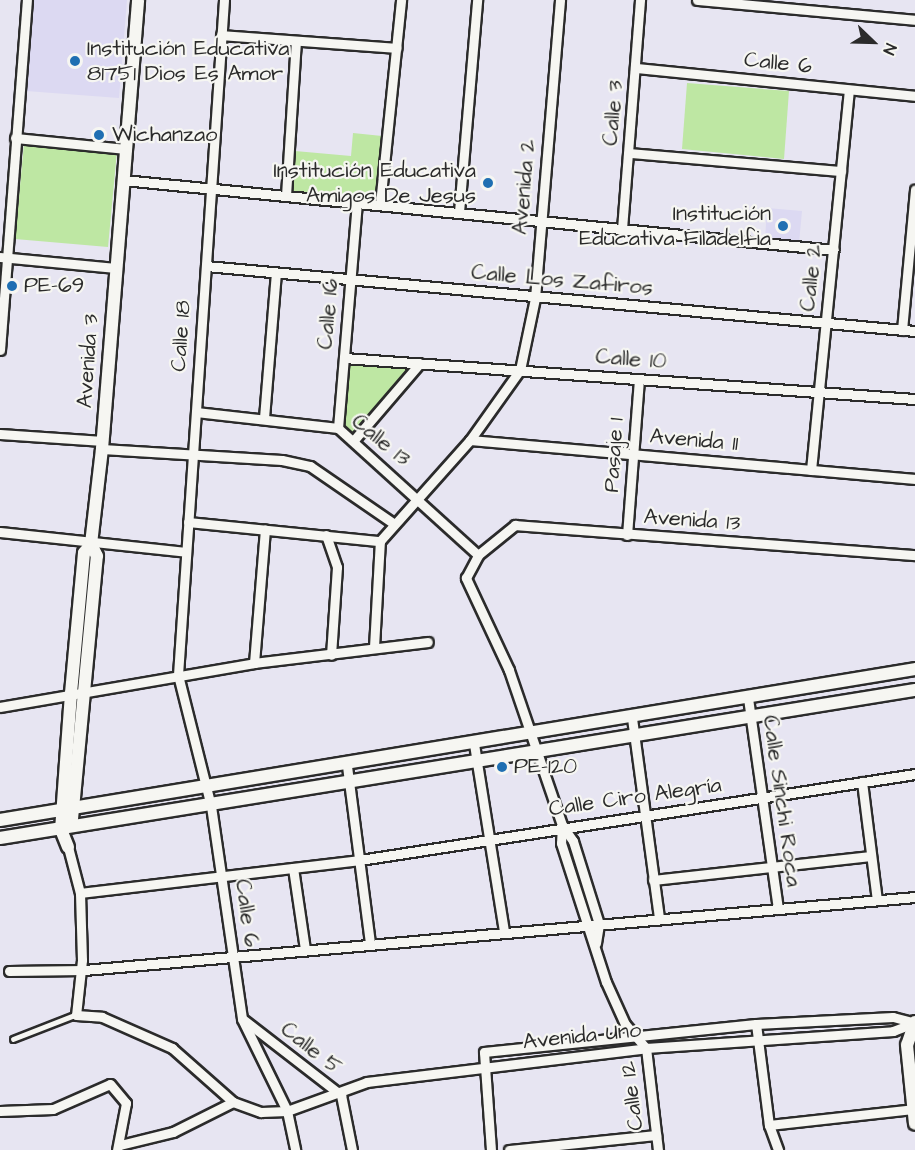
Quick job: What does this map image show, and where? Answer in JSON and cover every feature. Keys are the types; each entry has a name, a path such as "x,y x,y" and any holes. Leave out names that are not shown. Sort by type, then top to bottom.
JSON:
{"street":[{"path":"0,350 2,258 27,0"},
{"name":"Avenida 3","path":"67,812 71,693 84,553 90,544 103,445 138,0"},
{"name":"Calle 18","path":"178,675 224,0"},
{"path":"380,204 401,0"},
{"path":"459,212 477,0"},
{"name":"Avenida 2","path":"380,541 416,494 470,440 520,370 534,298 560,0"},
{"name":"Calle 3","path":"622,229 630,153 640,0"},
{"path":"697,0 915,20"},
{"path":"221,35 397,48"},
{"path":"286,195 296,40"},
{"name":"Calle 6","path":"636,68 915,96"},
{"name":"Calle 2","path":"811,470 849,90"},
{"path":"15,138 126,148"},
{"path":"630,153 841,171"},
{"path":"0,174 11,175"},
{"path":"123,180 834,249"},
{"path":"902,330 915,190"},
{"name":"Calle 16","path":"338,428 357,202"},
{"path":"2,258 116,268"},
{"name":"Calle Los Zafiros","path":"206,267 826,325 915,331"},
{"path":"264,418 276,273"},
{"name":"Calle 10","path":"344,358 915,399"},
{"path":"354,440 420,363"},
{"name":"Pasaje 1","path":"627,535 639,379"},
{"name":"Calle 13","path":"196,412 338,428 416,494 478,555"},
{"path":"0,434 310,466 393,524"},
{"name":"Avenida 11","path":"470,440 915,479"},
{"path":"188,522 380,541 374,647"},
{"name":"Avenida 13","path":"478,555 515,525 915,555"},
{"path":"254,663 264,529"},
{"path":"0,532 90,544 186,552"},
{"path":"326,535 337,567 331,655"},
{"name":"Avenida 3","path":"67,812 86,690 97,556 90,544"},
{"path":"478,555 466,579 539,752 562,825 573,841 599,924"},
{"path":"0,707 86,690 254,663 428,642"},
{"path":"0,820 207,790 915,669"},
{"name":"Calle 6","path":"178,675 211,806 242,1019 287,1111 295,1150"},
{"path":"0,838 66,830 349,786 476,762 915,690"},
{"name":"Calle Sinchi Roca","path":"748,698 778,909"},
{"path":"633,718 659,919"},
{"path":"474,744 504,932"},
{"path":"347,766 370,944"},
{"name":"Calle Ciro Alegría","path":"80,893 360,860 562,825 646,818 915,774"},
{"path":"862,782 877,900"},
{"path":"0,1111 53,1109 110,1084 126,1103 119,1148 173,1132 233,1102 183,1054 102,1017 76,1015 81,969 80,893 68,848 67,812"},
{"name":"Calle 12","path":"562,825 561,843 586,925 596,942 606,982 635,1035 646,1048 658,1150"},
{"path":"653,880 871,856"},
{"path":"293,868 306,949"},
{"path":"9,971 81,969 915,897"},
{"name":"Calle 12","path":"596,942 599,924"},
{"name":"Avenida Uno","path":"486,1066 484,1053 635,1035 756,1024 893,1017 915,1023"},
{"name":"Calle 5","path":"242,1019 341,1095 352,1150"},
{"path":"915,1023 907,1045 915,1124"},
{"name":"Avenida Uno","path":"233,1102 261,1112 287,1111 341,1095 367,1082 646,1048 893,1031 915,1023"},
{"path":"756,1024 760,1040 769,1125 778,1150"},
{"path":"486,1066 491,1150"},
{"path":"769,1125 914,1109"},
{"path":"509,1150 656,1135"}],"lane":[{"path":"13,1039 76,1015"}],"shaded area":[{"name":"Institución Educativa 81751 Dios Es Amor","path":"33,0 127,0 119,98 26,91"},
{"name":"Institución Educativa Filadelfia","path":"767,208 802,211 799,243 765,240"}],"green space":[{"path":"687,83 789,91 784,159 682,149"},
{"path":"353,133 382,136 376,200 291,192 295,151 351,156"},
{"path":"24,143 117,151 108,247 15,239"},
{"path":"344,358 420,363 354,440 338,428"}],"place":[{"name":"Institución Educativa 81751 Dios Es Amor","path":"75,61"},
{"name":"Wichanzao","path":"99,135"},
{"name":"Institución Educativa Amigos De Jesus","path":"488,183"},
{"name":"Institución Educativa Filadelfia","path":"783,226"},
{"name":"PE-69","path":"12,286"},
{"name":"PE-120","path":"502,767"}]}
